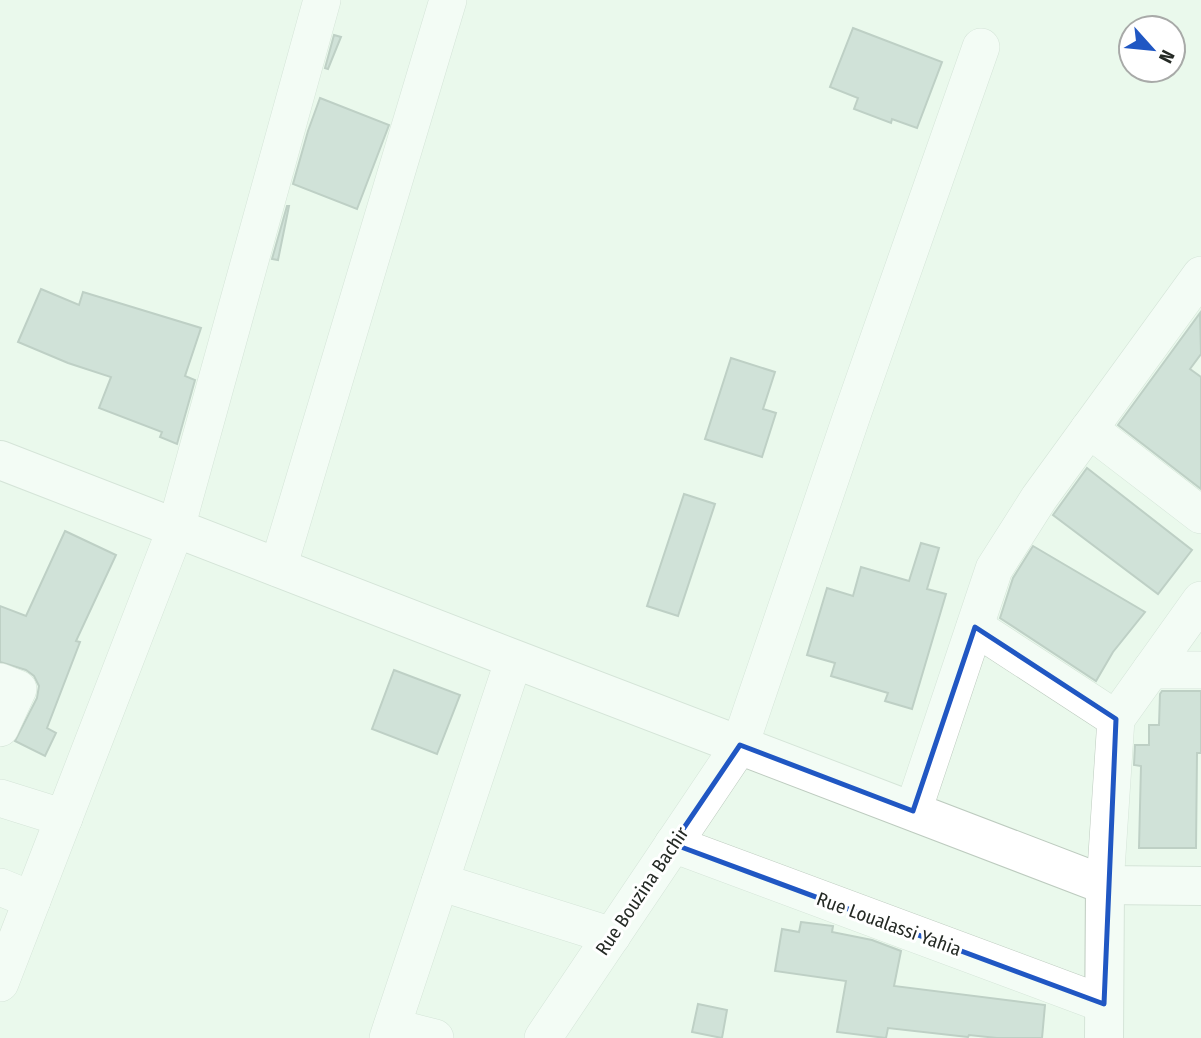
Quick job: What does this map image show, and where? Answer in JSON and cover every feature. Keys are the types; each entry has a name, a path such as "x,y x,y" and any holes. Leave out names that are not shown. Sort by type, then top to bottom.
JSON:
{"main road":[{"path":"0,460 513,660 1105,885 1201,886"},
{"path":"1104,1021 1105,885"}],"street":[{"path":"0,983 16,893 64,818 176,528 322,0"},
{"path":"278,568 448,0"},
{"name":"Rue Bouzina Bachir","path":"543,1038 740,745 981,47"},
{"path":"914,811 995,569 1039,498 1201,275"},
{"path":"1089,429 1201,515"},
{"path":"1105,885 1116,719 1201,600"},
{"path":"975,627 1116,719"},
{"path":"435,1038 390,1032 513,660"},
{"path":"1151,670 1201,670"},
{"path":"0,682 18,689 0,728"},
{"path":"0,797 64,818"},
{"name":"Rue Loualassi Yahia","path":"673,844 1104,1021"},
{"path":"440,882 611,936"}],"highlighted area":[{"path":"975,627 1116,719 1104,1004 673,844 740,745 913,811"}],"building":[{"path":"853,28 942,62 917,128 892,119 891,123 854,109 858,98 830,87"},
{"path":"334,35 341,37 328,69 325,68"},
{"path":"320,98 389,125 357,209 293,184"},
{"path":"287,206 278,260 272,259"},
{"path":"41,289 79,305 83,292 201,328 185,376 195,380 177,444 160,437 162,432 99,408 111,377 18,342"},
{"path":"1200,313 1201,354 1190,369 1201,377 1201,489 1118,425"},
{"path":"731,358 775,372 763,409 776,413 762,457 705,439"},
{"path":"1087,468 1192,550 1158,594 1053,515"},
{"path":"684,494 715,504 678,616 647,606"},
{"path":"65,531 116,555 76,641 80,642 47,728 56,733 45,756 15,741 37,698 39,686 34,676 26,670 0,662 0,606 26,616"},
{"path":"921,543 939,548 927,589 946,594 912,709 885,701 888,693 831,676 835,663 807,655 827,588 853,596 861,567 909,581"},
{"path":"1033,546 1145,612 1113,652 1096,681 1000,618 1013,578"},
{"path":"394,670 460,695 437,754 372,729"},
{"path":"1162,691 1201,691 1196,848 1139,848 1141,766 1134,765 1135,745 1149,745 1149,725 1159,725"},
{"path":"801,922 833,926 832,932 872,940 901,951 894,986 1045,1005 1042,1038 968,1037 888,1028 886,1038 837,1032 846,981 775,971 782,929 799,932"},
{"path":"698,1004 727,1010 722,1038 692,1032"}]}
